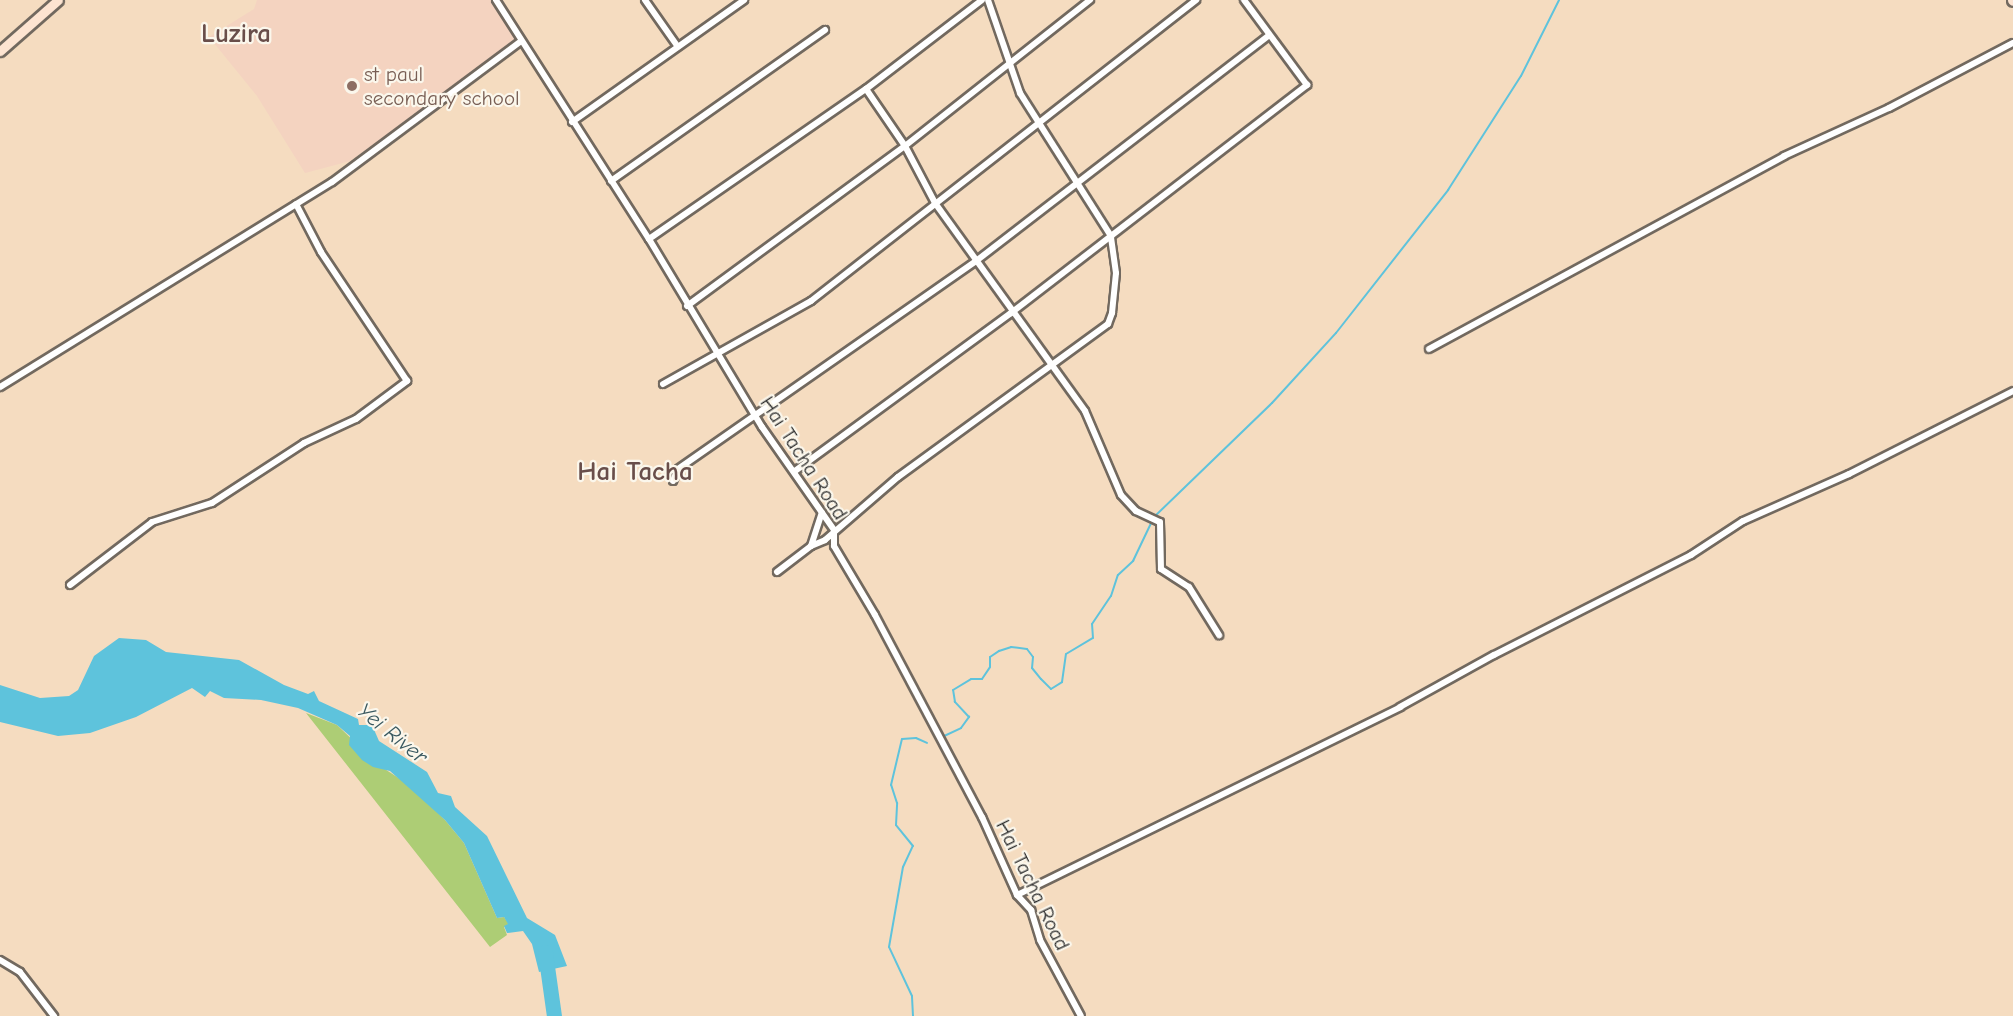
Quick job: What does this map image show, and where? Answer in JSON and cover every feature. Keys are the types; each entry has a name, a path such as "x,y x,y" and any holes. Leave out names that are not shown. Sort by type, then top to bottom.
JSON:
{"street":[{"path":"0,51 58,0"},
{"name":"Hai Tacha Road","path":"496,0 520,42 649,239 715,354 834,530 834,546 982,817 1017,895 1031,910 1040,940 1081,1016"},
{"path":"645,0 678,47"},
{"path":"572,122 744,0"},
{"path":"649,239 866,89 982,0"},
{"path":"777,572 834,530 898,477 1108,324 1116,294 1111,236 1020,93 1008,64 988,0"},
{"path":"687,306 905,146 1090,0"},
{"path":"663,384 811,301 1196,0"},
{"path":"795,471 1011,313 1307,85 1244,0"},
{"path":"611,181 825,30"},
{"path":"673,481 678,469 757,417 976,261 1269,35"},
{"path":"0,387 332,182 520,42"},
{"path":"1429,349 1784,156 1889,108 2013,43"},
{"path":"866,89 905,146 935,203 1011,313 1053,365 1085,411 1121,495 1136,511 1160,522 1161,569 1189,587 1219,635"},
{"path":"70,585 152,522 212,503 304,443 356,419 407,381 321,252 296,204"},
{"path":"1017,895 1401,707 1494,655 1691,555 1743,521 1849,474 2013,391"},
{"path":"811,546 822,512"},
{"path":"0,960 20,972 54,1016"}],"shaded area":[{"name":"st paul secondary school","path":"257,0 491,0 517,43 350,161 305,173 257,96 209,37 254,9"}],"green space":[{"path":"306,713 337,725 380,766 411,786 445,820 464,843 497,918 504,917 509,924 504,927 507,935 490,947"}],"water":[{"path":"119,638 146,640 166,652 239,660 284,685 308,694 314,691 319,701 358,719 359,725 372,725 379,741 427,772 438,793 451,796 455,807 487,836 527,918 555,935 567,966 539,972 532,944 523,931 507,933 504,926 508,924 504,917 497,918 464,843 445,820 390,771 373,767 362,760 349,745 350,736 337,725 298,708 261,700 224,698 210,691 205,697 192,688 136,717 90,733 58,736 0,722 0,685 40,698 69,696 78,690 94,656"}],"waterway":[{"path":"942,737 961,728 969,717 955,702 953,690 971,679 982,679 990,667 990,657 999,651 1011,647 1027,649 1033,657 1032,668 1051,689 1062,682 1066,654 1093,638 1092,624 1111,596 1118,575 1133,561 1154,517 1272,403 1336,333 1448,190 1521,76 1559,0"},
{"path":"913,1016 912,996 889,947 903,867 913,846 896,825 897,803 891,785 902,739 916,738 927,743"},
{"name":"Yei River","path":"545,952 554,1016"}],"place":[{"name":"st paul secondary school","path":"352,86"}],"district":[{"name":"Luzira","path":"236,34"},
{"name":"Hai Tacha","path":"635,472"}]}
